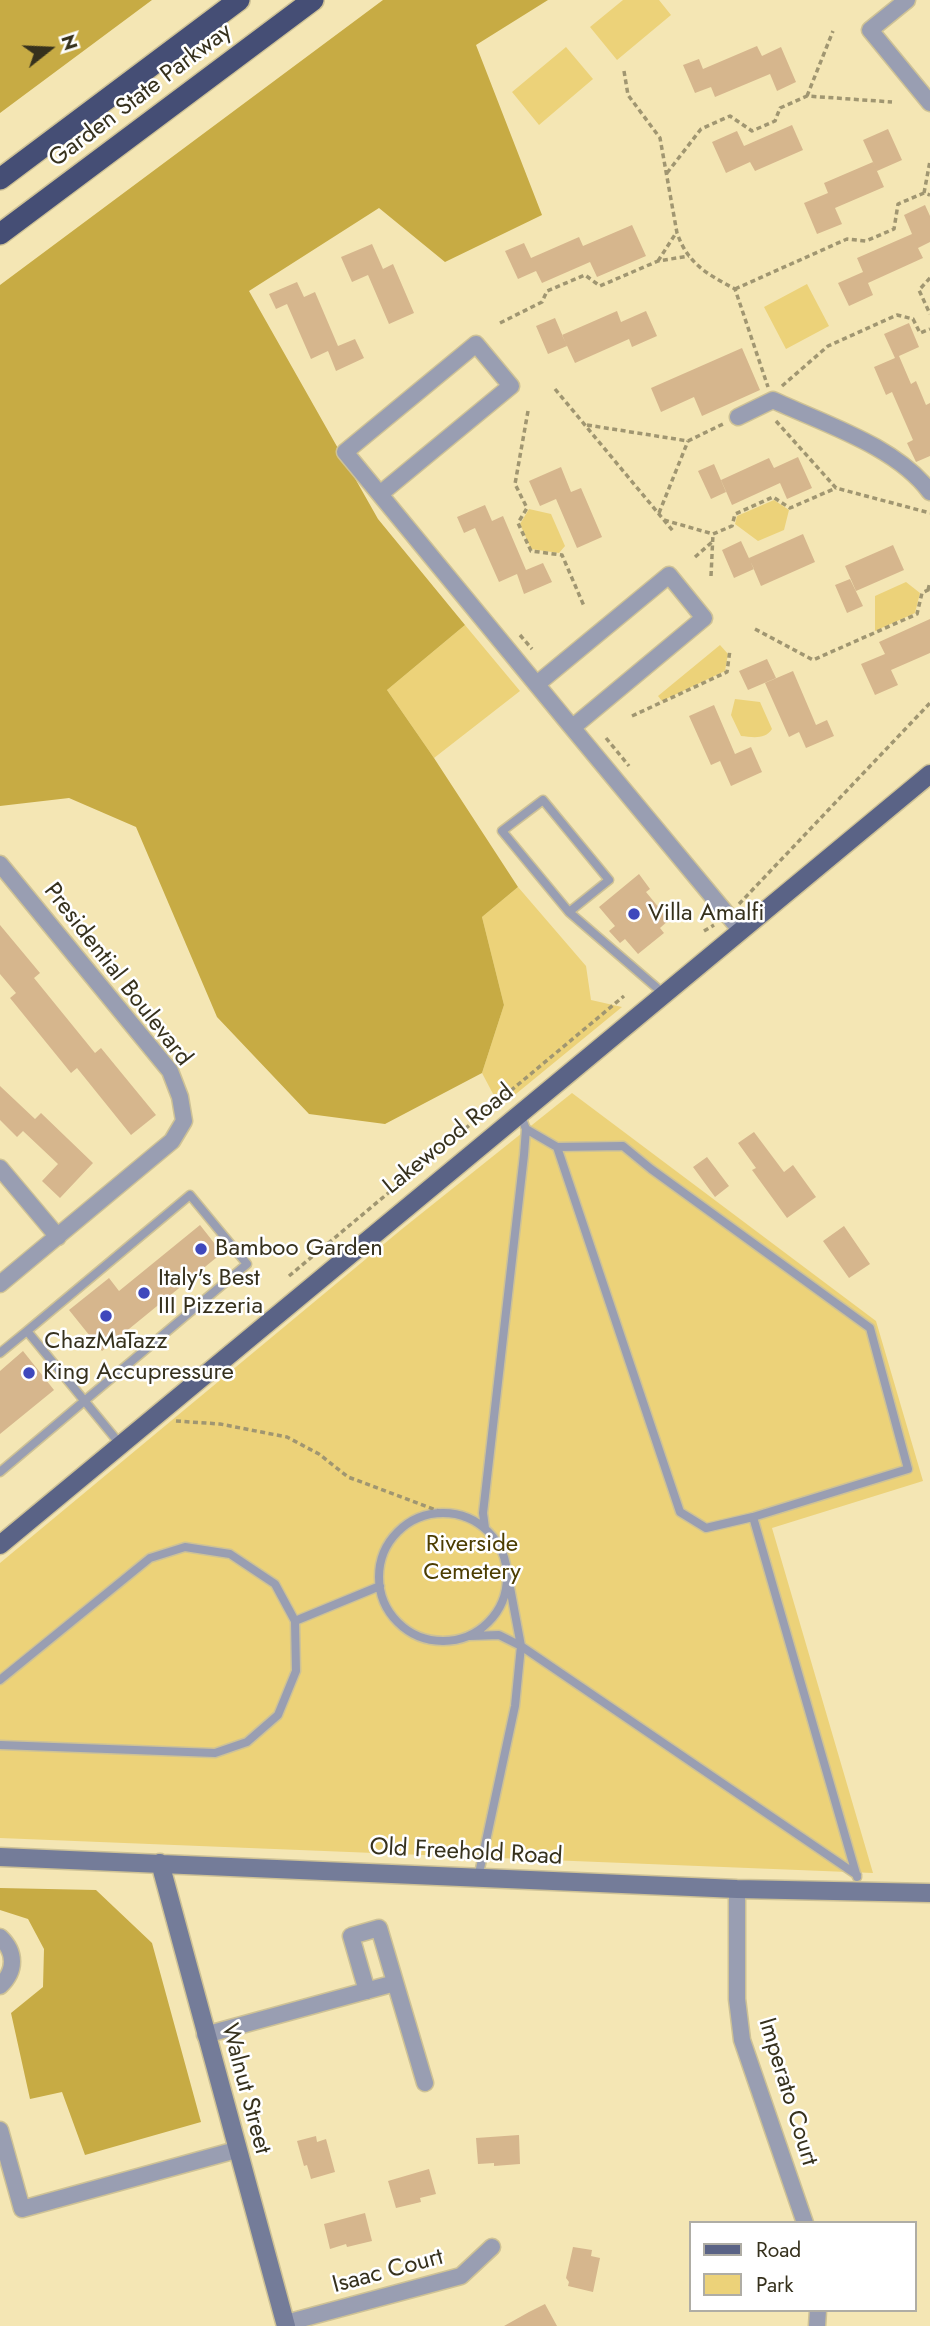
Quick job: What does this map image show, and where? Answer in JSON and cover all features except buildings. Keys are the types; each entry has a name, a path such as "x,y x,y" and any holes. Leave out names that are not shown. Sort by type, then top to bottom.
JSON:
{"highway":[{"name":"Garden State Parkway","path":"0,179 239,0"},
{"name":"Garden State Parkway","path":"0,234 313,0"}],"main road":[{"name":"Lakewood Road","path":"0,1544 120,1444 523,1121 664,994 930,774"},
{"name":"Old Freehold Road","path":"0,1857 737,1889 859,1883 930,1893"},
{"name":"Walnut Street","path":"159,1863 286,2325"}],"street":[{"path":"907,0 870,30 930,103"},
{"path":"380,494 510,386 476,344 345,452 741,931"},
{"path":"737,417 774,400 887,453 919,477 930,492"},
{"path":"537,684 669,575 704,618 573,727"},
{"name":"Presidential Boulevard","path":"0,864 170,1071 180,1097 184,1121 172,1141 58,1237"},
{"path":"0,1168 58,1237 0,1284"},
{"name":"Imperato Court","path":"737,1889 737,1998 742,2040 804,2221"},
{"path":"367,1991 351,1936 379,1928 425,2082"},
{"path":"0,1937 8,1945 13,1965 0,1986"},
{"path":"205,2035 395,1983"},
{"path":"0,2130 22,2209 236,2150"},
{"name":"Isaac Court","path":"286,2325 461,2276 492,2247"}],"lane":[{"path":"569,912 609,880 543,800 502,831 569,912 664,994"},
{"path":"523,1121 557,1147 680,1512 706,1528 753,1517 908,1469 870,1328 651,1170 623,1146 557,1147"},
{"path":"485,1528 483,1513 523,1121"},
{"path":"0,1353 190,1195 247,1264 0,1472"},
{"path":"27,1331 120,1444"},
{"path":"478,1878 515,1706 521,1646 506,1564 498,1544 485,1528 466,1517 444,1513 422,1516 403,1527 388,1544 380,1564 380,1586 387,1607 398,1623 414,1634 432,1640 451,1641 470,1636 499,1636 521,1646 859,1883"},
{"path":"753,1517 859,1883"},
{"path":"0,1680 150,1558 185,1547 230,1554 275,1584 295,1621 296,1671 278,1715 247,1742 215,1753 0,1745"},
{"path":"470,1636 484,1627 503,1601 507,1585 506,1564"},
{"path":"295,1621 380,1586"}],"path":[{"path":"807,96 833,31"},
{"path":"624,71 628,95 660,138 681,246 702,271 735,289 774,400"},
{"path":"667,173 701,129 730,116 751,131 775,121 780,108 807,96 892,102"},
{"path":"924,193 930,161"},
{"path":"735,289 847,239 866,241 894,229 898,204 924,193 930,195"},
{"path":"658,261 677,232"},
{"path":"500,323 542,302 547,291 585,275 600,286 658,261 689,256"},
{"path":"930,278 919,290 930,314"},
{"path":"930,329 920,333 913,318 897,315 828,346 779,388 774,400 773,415 836,488 930,513"},
{"path":"555,389 673,531"},
{"path":"528,411 514,484 527,508 518,523 531,551 562,555 584,606"},
{"path":"585,425 688,440 737,417"},
{"path":"659,514 688,440"},
{"path":"664,520 713,534 732,526 735,514 773,498 790,508 836,488"},
{"path":"711,576 713,534"},
{"path":"695,557 713,541"},
{"path":"755,629 813,660 917,614 922,593 929,590 930,582"},
{"path":"632,716 727,673 730,650"},
{"path":"730,895 738,906 930,703"},
{"path":"606,738 631,769"},
{"path":"704,931 717,923"},
{"path":"289,1276 624,996"},
{"path":"151,1419 220,1424 287,1437 319,1454 348,1477 444,1513"}],"green space":[{"path":"623,0 659,0 671,15 617,60 590,27"},
{"path":"566,47 593,79 539,125 512,92"},
{"path":"807,284 829,326 786,349 764,307"},
{"path":"774,500 789,510 784,530 758,541 735,524 737,516"},
{"path":"529,509 551,514 565,546 559,553 531,549 520,524"},
{"path":"906,582 920,593 915,613 875,631 875,596"},
{"path":"465,625 520,691 434,758 387,690"},
{"path":"720,645 728,654 725,671 662,701 658,696"},
{"path":"735,699 760,702 772,729 766,735 758,737 741,736 731,715"},
{"path":"518,887 586,966 591,1000 622,1007 500,1107 482,1073 504,1005 482,917"},
{"name":"Riverside Cemetery","path":"572,1093 876,1321 923,1481 772,1528 873,1873 0,1838 0,1563 402,1229"}],"shaded area":[{"path":"0,0 152,0 0,113"},
{"path":"383,0 548,0 476,45 542,215 445,262 379,208 249,291 378,519 465,625 387,690 518,887 482,917 504,1005 482,1073 385,1124 309,1114 217,1017 136,827 69,798 0,806 0,285"},
{"path":"0,1888 96,1890 152,1943 201,2122 85,2155 62,2092 30,2099 11,2013 43,1987 44,1949 28,1919 0,1910"}],"place":[{"name":"Villa Amalfi","path":"634,914"},
{"name":"Bamboo Garden","path":"201,1249"},
{"name":"Italy's Best III Pizzeria","path":"144,1293"},
{"name":"ChazMaTazz","path":"106,1316"},
{"name":"King Accupressure","path":"29,1373"}]}
